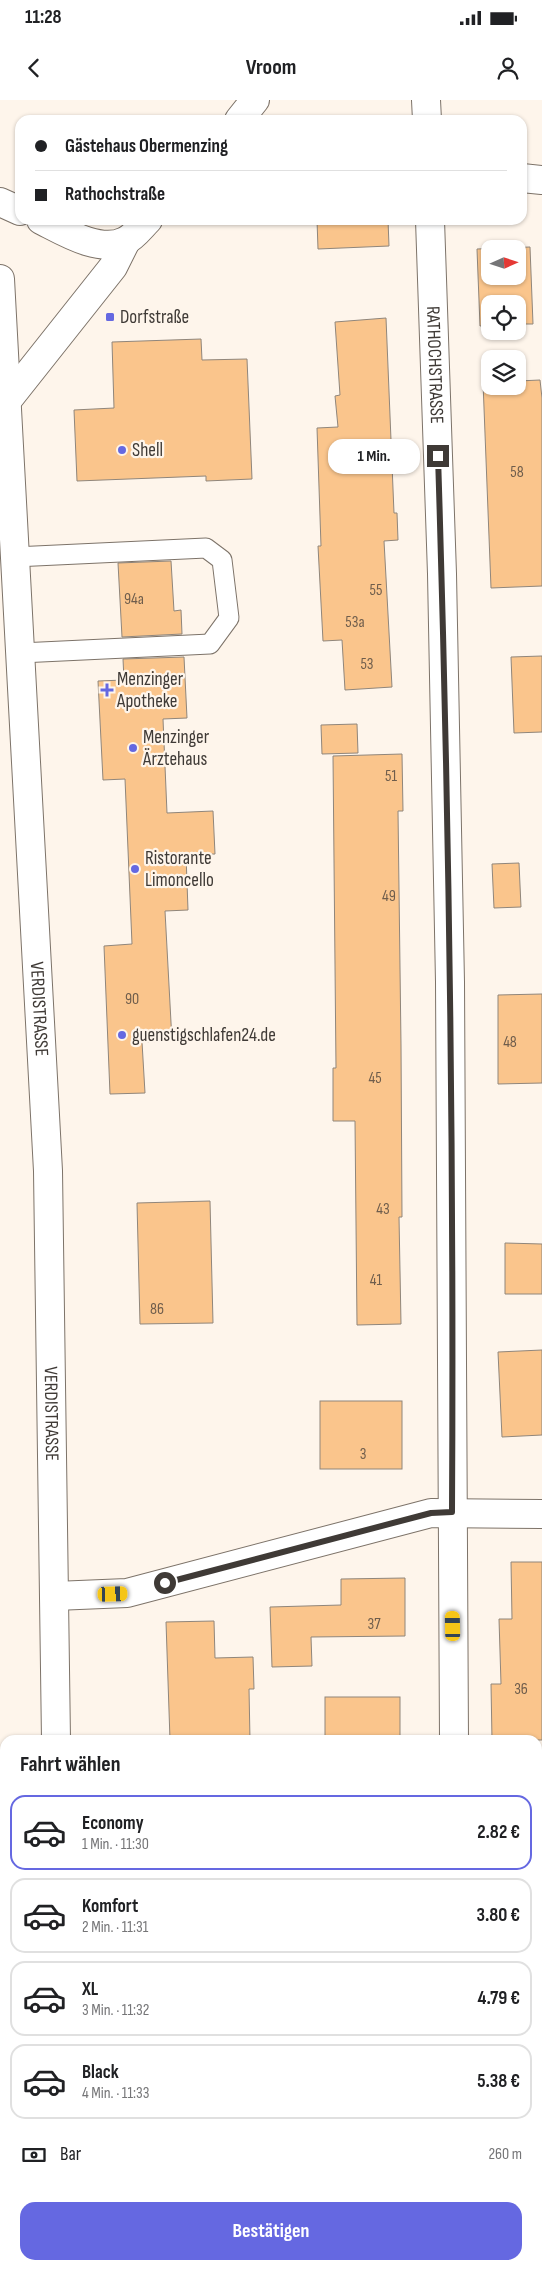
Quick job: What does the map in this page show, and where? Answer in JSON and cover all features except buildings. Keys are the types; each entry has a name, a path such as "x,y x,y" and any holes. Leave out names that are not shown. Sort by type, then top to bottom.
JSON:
{"street":[{"path":"243,115 255,100"},
{"path":"426,100 427,115"},
{"path":"527,178 542,180"},
{"path":"0,202 15,209"},
{"path":"51,225 80,239 98,244 126,241"},
{"path":"6,402 113,267 126,241 143,225"},
{"name":"RATHOCHSTRASSE","path":"430,225 441,564 449,972 454,1735"},
{"name":"VERDISTRASSE","path":"0,278 48,1171 56,1735"},
{"path":"55,1596 127,1593 431,1513 542,1514"}],"lane":[{"path":"14,557 206,548 222,560 229,618 210,644 20,653"}],"place":[{"name":"Dorfstraße","path":"110,317"},
{"name":"Shell","path":"122,450"},
{"name":"Menzinger Apotheke","path":"107,690"},
{"name":"Menzinger Ärztehaus","path":"133,748"},
{"name":"Ristorante Limoncello","path":"135,869"},
{"name":"guenstigschlafen24.de","path":"122,1035"}],"route":[{"path":"165,1583 431,1513 452,1512 450,1001 438,456"}]}
